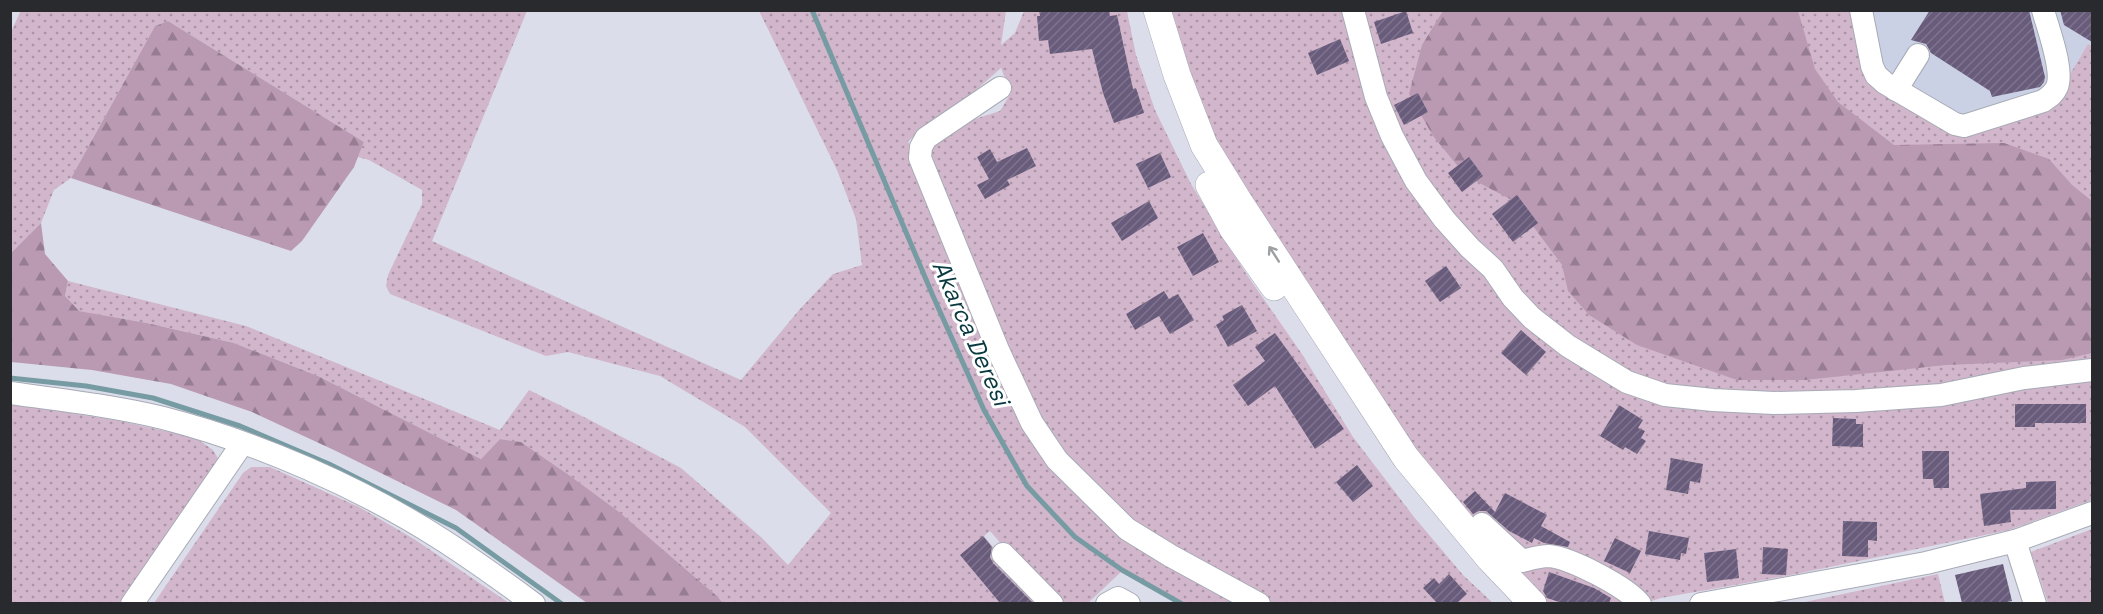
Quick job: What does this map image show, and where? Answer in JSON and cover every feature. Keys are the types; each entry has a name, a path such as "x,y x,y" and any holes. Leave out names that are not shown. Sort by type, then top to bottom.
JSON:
{"main road":[{"path":"1144,10 1157,60 1184,133 1233,229 1431,513 1483,574 1514,603"},
{"path":"1157,10 1177,75 1204,145 1238,200 1406,458 1490,559 1533,603"}],"street":[{"path":"1353,10 1376,98 1392,136 1416,181 1444,219 1492,269 1513,298 1532,318 1568,346 1627,382 1665,395 1713,400 1774,403 1857,401 1941,395 2025,378 2092,370"},
{"path":"1861,10 1876,75 1896,90 1955,124 1964,126 2043,101 2051,96 2057,86 2058,70 2043,10"},
{"path":"1896,90 1918,55"},
{"path":"1000,88 926,138 921,147 920,158 998,350 1032,423 1057,460 1127,529 1171,556 1259,603"},
{"path":"10,393 103,406 162,418 220,435 351,489 397,513 443,540 534,603"},
{"path":"132,603 242,444"},
{"path":"1701,603 1733,601 1926,563 2015,541 2092,513"},
{"path":"1482,524 1522,561 1550,556 1566,561 1611,582 1634,596 1640,603"},
{"path":"2015,541 2035,603"},
{"path":"1003,554 1052,603"},
{"path":"1107,603 1118,598 1129,603"}],"shaded area":[{"path":"21,10 527,11 432,241 741,380 799,310 833,274 862,265 856,219 837,170 759,11 1006,11 1001,45 1015,33 1024,11 1127,11 1136,55 1155,110 1191,184 1247,275 1302,354 1353,437 1414,517 1463,575 1493,603 1270,603 1172,553 1129,523 1061,456 1034,418 928,165 929,148 939,137 964,123 1000,111 1011,93 1001,68 959,105 908,141 923,184 1027,423 1053,462 1124,531 1189,572 1248,603 1182,603 1122,571 1088,603 1060,603 1018,563 990,531 984,536 1022,582 1023,591 1034,603 723,603 618,512 521,442 500,439 481,459 318,376 234,343 147,323 78,311 65,296 68,281 246,326 500,430 529,390 681,468 761,537 788,565 831,513 745,427 660,376 568,352 546,356 390,294 386,286 388,275 422,204 422,190 369,160 358,157 364,142 168,21 155,26 71,178 54,190 41,223 11,253 10,34"},
{"path":"1167,11 1854,11 1869,80 1963,135 2051,106 2088,44 2092,46 2092,500 2009,530 1645,603 1545,603 1438,486 1221,160"},
{"path":"1854,11 2092,11 2092,46 2088,44 2051,106 1963,135 1869,80"},
{"path":"10,393 21,405 120,421 196,438 213,450 219,460 122,603 11,603"},
{"path":"251,467 270,467 359,507 414,539 509,603 154,603 243,473"},
{"path":"2092,529 2092,603 2048,603 2031,552"},
{"path":"1938,574 1945,603 1800,603"}],"green space":[{"path":"1443,11 1798,11 1815,69 1838,102 1894,145 2004,143 2049,159 2072,185 2092,201 2092,353 2062,360 1946,365 1805,380 1737,380 1637,345 1589,315 1568,291 1562,265 1527,218 1510,199 1466,176 1433,136 1409,94 1422,45"},
{"path":"168,21 364,142 354,167 302,241 291,251 71,178 155,26"},
{"path":"41,223 45,254 68,281 65,296 79,311 147,323 234,343 318,376 481,459 500,439 521,442 619,512 723,603 587,603 456,510 252,412 171,384 92,370 11,362 11,253"}],"building":[{"path":"1039,10 1109,10 1110,16 1117,15 1133,89 1136,88 1144,113 1114,123 1103,93 1092,49 1050,54 1048,40 1039,41 1037,16 1040,16"},
{"path":"1930,10 2029,10 2045,77 2044,82 2040,87 1992,97 1990,91 1931,53 1926,44 1911,40"},
{"path":"2060,10 2092,10 2092,42 2064,25"},
{"path":"1406,11 1413,33 1381,44 1374,22"},
{"path":"1340,39 1349,61 1317,75 1308,53"},
{"path":"1418,93 1428,112 1404,125 1394,105"},
{"path":"1027,148 1036,166 1007,180 1010,185 985,199 977,185 989,179 977,157 990,149 997,162"},
{"path":"1160,153 1171,177 1148,188 1136,164"},
{"path":"1469,157 1483,176 1462,192 1448,173"},
{"path":"1517,195 1538,223 1513,242 1492,214"},
{"path":"1149,201 1158,218 1122,241 1111,223"},
{"path":"1203,233 1219,262 1193,276 1177,247"},
{"path":"1446,266 1461,288 1440,302 1425,281"},
{"path":"1164,291 1169,299 1178,294 1194,320 1170,334 1159,316 1135,330 1126,314"},
{"path":"1242,305 1257,331 1228,347 1216,325 1224,320 1222,316"},
{"path":"1521,330 1546,352 1526,375 1501,353"},
{"path":"1275,333 1344,429 1315,449 1275,386 1248,406 1233,385 1265,361 1255,347"},
{"path":"2015,404 2086,404 2086,423 2035,423 2035,427 2015,427"},
{"path":"1619,405 1643,420 1638,428 1645,431 1641,438 1646,441 1637,454 1625,447 1623,450 1600,436"},
{"path":"1833,418 1856,419 1856,424 1863,424 1863,447 1832,446"},
{"path":"1922,451 1949,451 1949,488 1934,488 1933,479 1923,479"},
{"path":"1671,458 1703,464 1700,483 1690,481 1688,494 1666,490"},
{"path":"1357,465 1373,486 1353,502 1336,482"},
{"path":"2056,481 2056,509 2010,510 2011,522 1984,526 1980,494 2026,488 2026,482"},
{"path":"1475,491 1495,512 1505,493 1547,515 1541,526 1570,542 1568,547 1544,543 1534,538 1532,543 1509,531 1486,511 1473,514 1463,502"},
{"path":"1843,521 1877,522 1877,541 1868,540 1868,557 1842,556"},
{"path":"1649,531 1689,538 1686,554 1681,553 1680,560 1645,554"},
{"path":"983,536 992,547 990,557 993,563 1033,603 1000,603 960,555"},
{"path":"1615,538 1641,551 1630,573 1604,561"},
{"path":"1763,547 1788,549 1786,575 1762,574"},
{"path":"1736,549 1739,578 1707,582 1704,553"},
{"path":"2003,564 2012,601 1962,603 1955,575"},
{"path":"1549,572 1594,588 1611,598 1609,603 1562,603 1547,598 1543,591"},
{"path":"1449,574 1467,594 1457,603 1437,603 1423,588 1434,578 1439,584"}],"waterway":[{"name":"Akarca Deresi","path":"812,10 933,296 984,410 1027,486 1075,537 1122,570 1182,604"},
{"path":"10,378 86,386 153,398 240,426 329,464 456,528 562,604"}]}
